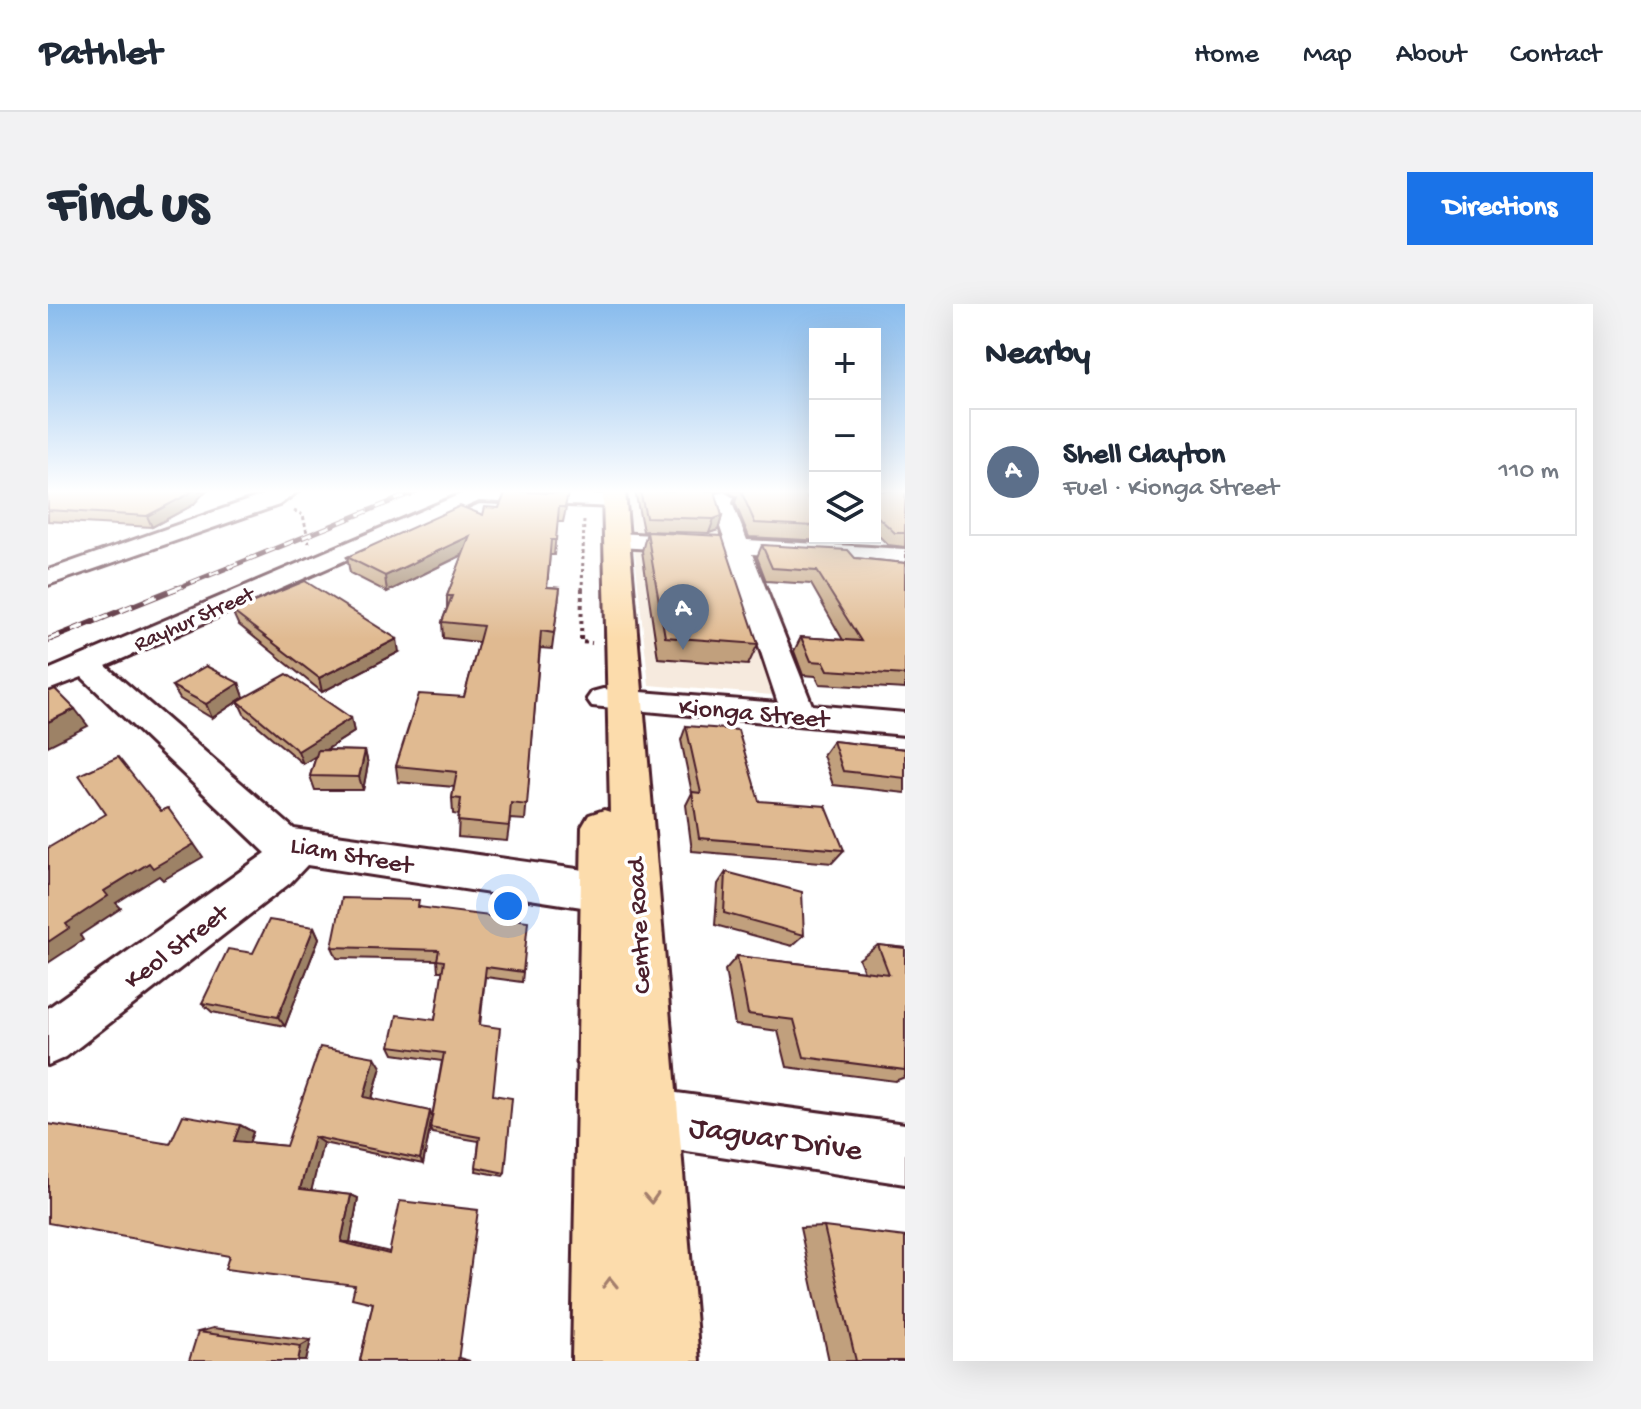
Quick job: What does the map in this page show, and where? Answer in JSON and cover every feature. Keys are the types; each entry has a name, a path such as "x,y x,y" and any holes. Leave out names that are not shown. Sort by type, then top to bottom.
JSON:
{"main road":[{"name":"Centre Road","path":"604,540 619,894 611,1361"},
{"name":"Centre Road","path":"613,700 617,540"},
{"name":"Centre Road","path":"619,894 647,1117 660,1361"}],"street":[{"path":"48,578 155,540"},
{"name":"Rayhur Street","path":"48,681 368,540"},
{"path":"624,540 905,556"},
{"path":"735,540 799,715"},
{"name":"Liam Street","path":"86,665 280,841 298,847 619,894"},
{"name":"Kionga Street","path":"613,700 905,724"},
{"name":"Keol Street","path":"48,1039 275,871 298,847"},
{"name":"Jaguar Drive","path":"647,1117 905,1154"}],"path":[{"path":"298,570 288,566 312,556 309,540"},
{"path":"593,644 581,642 596,540"}],"shaded area":[{"path":"633,540 743,540 796,697 649,685"}],"building":[{"path":"384,540 461,540 385,576 347,557"},
{"path":"468,540 551,540 547,587 560,588 554,633 541,631 527,805 511,803 509,826 458,821 461,799 452,798 457,772 396,766 419,694 464,697 483,626 442,622 452,596 447,596"},
{"path":"648,540 723,540 758,644 665,637"},
{"path":"762,545 848,550 855,558 905,563 905,675 828,670 824,662 811,661 801,637 861,641 817,571 772,568"},
{"path":"305,581 397,639 319,678 232,611"},
{"path":"206,666 239,683 206,704 172,686"},
{"path":"287,674 351,718 298,751 238,701"},
{"path":"55,689 75,709 48,722 48,692"},
{"path":"686,726 738,730 759,801 826,806 844,850 699,838 692,792 701,793"},
{"path":"833,741 905,749 905,778 843,771"},
{"path":"318,750 365,751 359,777 310,776"},
{"path":"118,757 161,811 168,808 194,844 153,868 149,863 104,891 108,896 66,924 69,928 48,942 48,848 106,814 79,775"},
{"path":"726,872 802,892 804,935 724,913"},
{"path":"342,898 419,900 418,907 528,921 523,972 486,967 479,1025 500,1028 493,1095 512,1098 505,1173 476,1167 480,1137 430,1128 444,1053 390,1046 397,1015 435,1020 444,961 437,960 439,950 332,947"},
{"path":"269,920 314,927 278,1017 202,1003 228,949 253,953"},
{"path":"878,945 905,948 905,1070 804,1057 794,1020 748,1014 737,956 889,974"},
{"path":"320,1047 375,1057 364,1097 430,1111 420,1159 314,1137 300,1189 351,1195 341,1242 389,1254 400,1201 478,1210 458,1361 360,1361 373,1303 352,1298 355,1285 225,1269 229,1256 48,1223 48,1124 170,1144 183,1115 240,1125 234,1141 286,1146"},
{"path":"824,1227 905,1237 905,1361 856,1361"},
{"path":"198,1332 301,1346 298,1361 189,1361"}],"railway":[{"path":"173,590 295,540"},
{"path":"48,640 177,588"}],"place":[{"name":"Shell Clayton","path":"683,650"}]}
